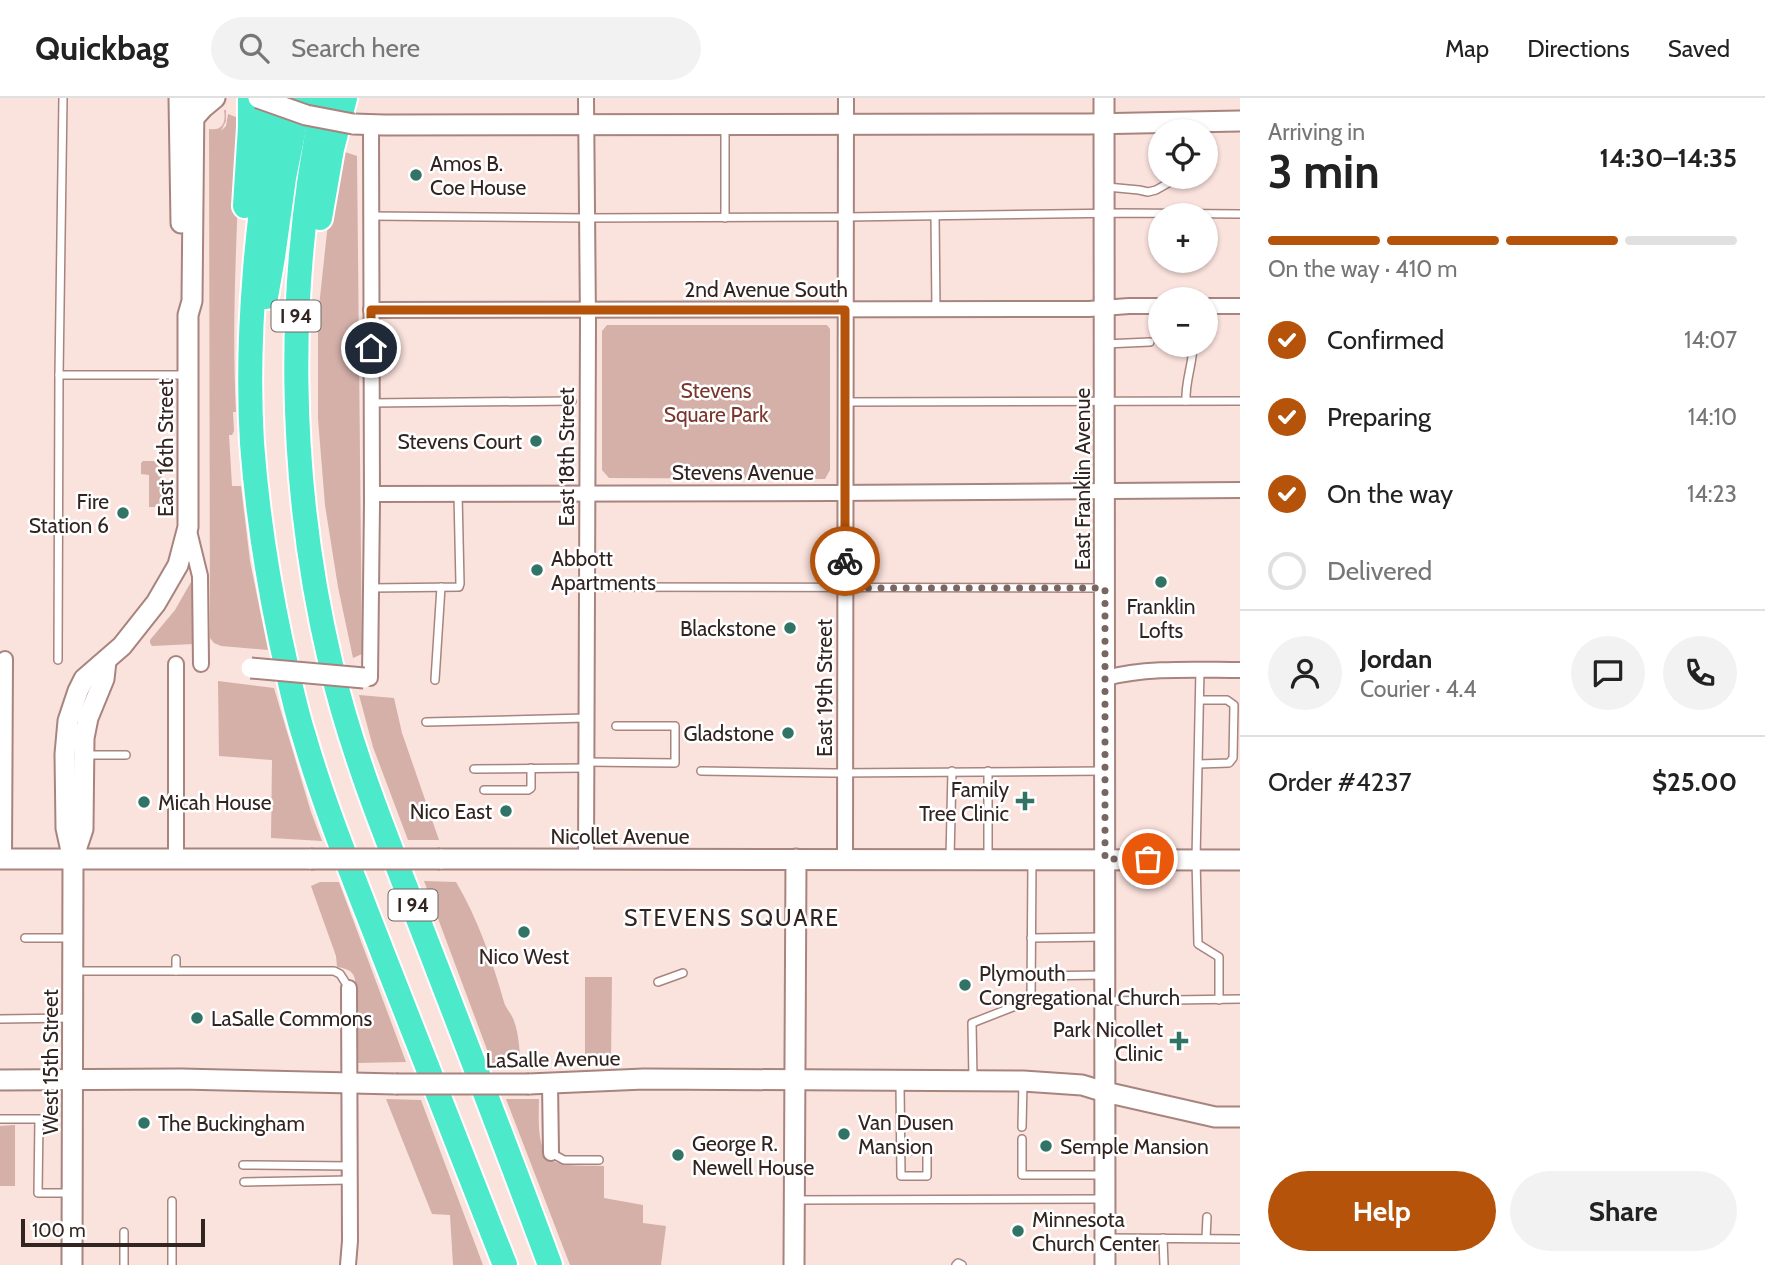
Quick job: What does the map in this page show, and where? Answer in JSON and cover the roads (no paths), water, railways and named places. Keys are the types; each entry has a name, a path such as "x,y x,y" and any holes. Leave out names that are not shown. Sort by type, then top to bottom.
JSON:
{"highway":[{"path":"250,98 239,350 256,486"},
{"name":"I 94","path":"276,98 262,192 254,274 250,405 256,486 275,614 292,694 307,747 357,887 505,1265"},
{"path":"250,405 284,177 300,98"},
{"name":"I 94","path":"324,98 306,197 297,300 298,429 308,536 321,622 352,741 550,1265"},
{"path":"308,536 303,413 309,303 332,149 345,98"}],"street":[{"name":"East 16th Street","path":"179,98 182,302 188,315"},
{"path":"194,108 203,108 215,98"},
{"path":"258,98 306,115 362,124 1148,126"},
{"name":"East 18th Street","path":"586,98 586,859"},
{"name":"East 19th Street","path":"845,859 845,310 839,217 846,98"},
{"name":"East Franklin Avenue","path":"1104,98 1105,1265"},
{"name":"East 16th Street","path":"194,108 192,301 188,315 188,527 200,576 201,664"},
{"path":"1218,123 1240,121"},
{"path":"251,668 367,678 371,588 371,310 370,216 362,124"},
{"name":"2nd Avenue South","path":"371,310 936,310 1148,306"},
{"path":"1218,306 1240,306"},
{"name":"Stevens Avenue","path":"372,494 1240,490"},
{"path":"73,860 66,828 65,754 68,721 78,691 84,679 122,646 168,584 178,565 188,527"},
{"path":"2,859 5,659"},
{"path":"73,860 83,829 83,755 88,718 104,679 106,661"},
{"path":"176,664 176,859"},
{"path":"1105,678 1125,673 1240,670"},
{"name":"Nicollet Avenue","path":"2,859 1240,860"},
{"path":"794,1265 796,859"},
{"name":"West 15th Street","path":"72,1265 73,860"},
{"path":"348,1265 351,1082 349,988"},
{"name":"LaSalle Avenue","path":"0,1080 181,1079 396,1084 528,1084 644,1079 1023,1081 1082,1085 1215,1117 1240,1117"},
{"path":"550,1083 551,1153"}],"lane":[{"path":"58,660 63,98"},
{"path":"725,125 726,218"},
{"path":"1104,187 1148,192 1158,189"},
{"path":"370,216 726,218 1240,214"},
{"path":"935,216 936,310"},
{"path":"1105,344 1148,342"},
{"path":"1186,401 1187,379 1192,357"},
{"path":"59,375 188,375"},
{"path":"370,403 572,401"},
{"path":"845,402 1240,401"},
{"path":"371,588 459,587 458,493"},
{"path":"435,680 440,587"},
{"path":"587,587 1105,588"},
{"path":"1200,670 1196,859 1198,944 1219,957 1219,1000"},
{"path":"1199,764 1229,763 1233,758 1234,705 1227,700 1200,700"},
{"path":"426,722 586,718"},
{"path":"474,769 675,763 675,726 616,726"},
{"path":"83,755 125,755"},
{"path":"484,790 528,790 531,788 531,768"},
{"path":"701,771 1105,771"},
{"path":"950,859 952,771"},
{"path":"988,771 988,859"},
{"path":"973,1080 972,1023 1031,1000 1032,859"},
{"path":"1031,938 1105,937"},
{"path":"25,938 73,938"},
{"path":"176,959 176,971"},
{"path":"73,971 334,971 341,974 349,988"},
{"path":"658,982 683,973"},
{"path":"1031,976 1105,975"},
{"path":"1105,1001 1240,999"},
{"path":"0,1010 0,1019 73,1018"},
{"path":"900,1079 901,1176 927,1176 927,1150 901,1150"},
{"path":"1023,1081 1023,1126"},
{"path":"0,1119 38,1119 38,1193 72,1193"},
{"path":"1023,1139 1022,1175 1105,1175"},
{"path":"551,1153 564,1160 599,1160"},
{"path":"243,1165 350,1173"},
{"path":"244,1182 350,1173"},
{"path":"795,1200 1105,1199"},
{"path":"172,1201 172,1265"},
{"path":"1206,1238 1207,1217"},
{"path":"124,1232 124,1265"},
{"path":"1105,1238 1240,1239"},
{"path":"1163,1238 1164,1265"},
{"path":"956,1265 962,1265"}],"place":[{"name":"Amos B. Coe House","path":"416,175"},
{"name":"Stevens Court","path":"536,441"},
{"name":"Fire Station 6","path":"123,513"},
{"name":"Abbott Apartments","path":"537,570"},
{"name":"Franklin Lofts","path":"1161,582"},
{"name":"Blackstone","path":"790,628"},
{"name":"Gladstone","path":"788,733"},
{"name":"Family Tree Clinic","path":"1025,801"},
{"name":"Micah House","path":"144,802"},
{"name":"Nico East","path":"506,811"},
{"name":"Nico West","path":"524,932"},
{"name":"Plymouth Congregational Church","path":"965,985"},
{"name":"LaSalle Commons","path":"197,1018"},
{"name":"Park Nicollet Clinic","path":"1179,1041"},
{"name":"The Buckingham","path":"144,1123"},
{"name":"Van Dusen Mansion","path":"844,1134"},
{"name":"Semple Mansion","path":"1046,1146"},
{"name":"George R. Newell House","path":"678,1155"},
{"name":"Minnesota Church Center","path":"1018,1231"}],"district":[{"name":"STEVENS SQUARE","path":"732,918"}],"park label":[{"name":"Stevens Square Park","path":"716,402"}]}
